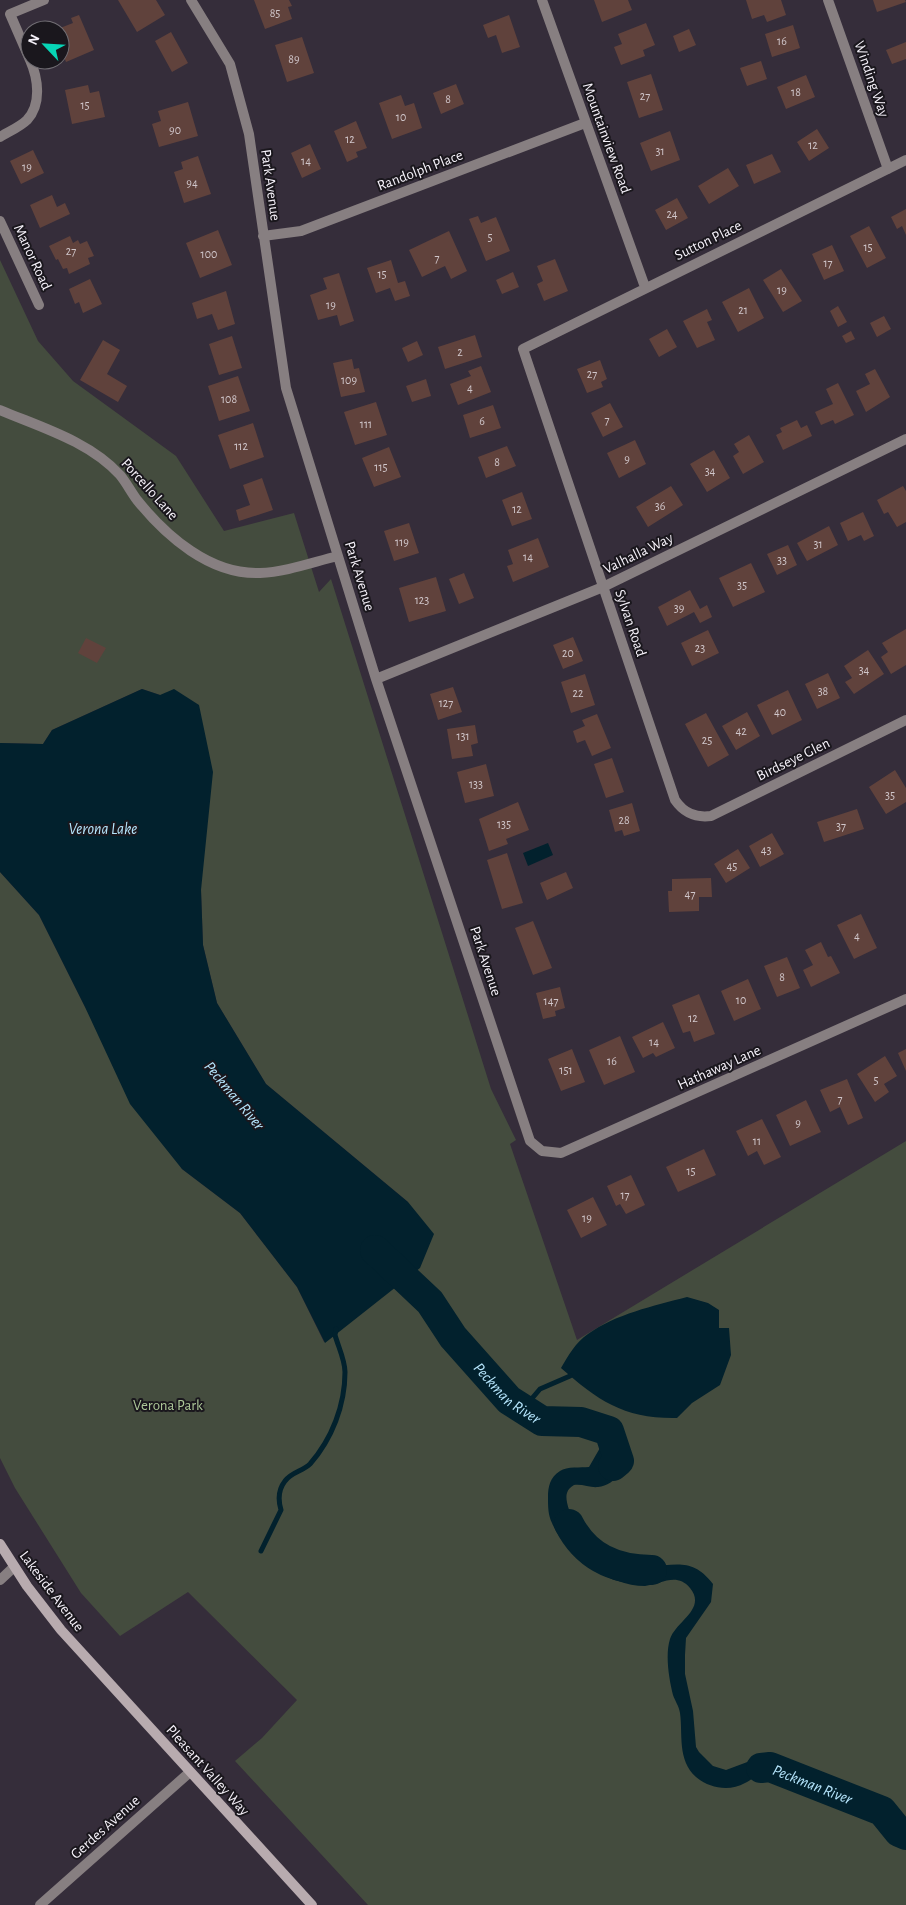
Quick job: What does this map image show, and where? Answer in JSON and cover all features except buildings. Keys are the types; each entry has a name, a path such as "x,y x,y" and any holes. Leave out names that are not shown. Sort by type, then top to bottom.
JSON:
{"main road":[{"name":"Lakeside Avenue","path":"0,1544 40,1604 82,1654"},
{"name":"Pleasant Valley Way","path":"82,1654 312,1905"}],"street":[{"path":"20,37 10,14 44,0"},
{"name":"Park Avenue","path":"191,0 230,64 249,134 286,388 376,678 527,1134 542,1152"},
{"name":"Mountainview Road","path":"542,0 645,287"},
{"name":"Winding Way","path":"828,0 888,169"},
{"path":"0,137 27,120 34,108 38,92 32,70"},
{"name":"Randolph Place","path":"263,236 301,231 585,124"},
{"name":"Sutton Place","path":"523,349 645,287 906,160"},
{"name":"Manor Road","path":"0,221 39,305"},
{"name":"Sylvan Road","path":"523,349 675,800 679,806 691,815"},
{"name":"Porcello Lane","path":"0,410 72,441 101,460 120,475 137,500 164,530 190,550 216,566 237,572 259,573 278,571 338,556"},
{"name":"Valhalla Way","path":"376,678 603,587 906,439"},
{"name":"Birdseye Glen","path":"691,815 711,816 906,720"},
{"name":"Hathaway Lane","path":"542,1152 561,1153 906,999"},
{"path":"0,1580 14,1567"},
{"name":"Gerdes Avenue","path":"40,1905 190,1772"}],"green space":[{"name":"Verona Park","path":"0,260 38,341 73,381 176,456 224,531 294,513 319,592 331,579 491,1089 516,1140 510,1144 577,1340 906,1141 906,1905 368,1905 235,1761 262,1738 297,1700 188,1592 120,1636 81,1593 15,1488 0,1458 0,872 39,915 85,1007 182,1169 240,1213 297,1287 324,1342 335,1335 408,1202 266,1084 217,1003 203,945 201,890 160,695 142,689 52,730 43,744 0,743"}],"water":[{"name":"Verona Lake","path":"142,689 160,695 174,689 199,705 213,772 201,890 203,945 217,1003 266,1084 408,1202 434,1234 420,1268 325,1343 297,1287 240,1213 182,1169 130,1104 85,1007 39,915 0,872 0,743 43,744 52,730"},
{"path":"548,843 553,855 528,866 523,853"},
{"path":"687,1297 708,1303 719,1310 719,1328 729,1328 731,1355 720,1385 692,1403 677,1418 642,1415 613,1406 587,1390 561,1368 580,1341 599,1327 635,1311"},
{"path":"612,1427 622,1435 628,1450 626,1462 620,1474 610,1483 604,1485 595,1487 574,1485 567,1493 569,1509 584,1540 602,1562 628,1562 648,1566 691,1566 705,1575 713,1584 711,1602 686,1638 685,1674 693,1711 696,1747 699,1752 713,1766 726,1770 758,1758 771,1757 804,1781 826,1785 876,1807 906,1830 906,1841 869,1815 840,1799 824,1793 788,1787 768,1774 760,1775 739,1786 719,1788 701,1781 690,1770 683,1755 680,1713 673,1695 668,1667 668,1652 673,1633 693,1609 694,1595 685,1583 680,1581 669,1580 638,1586 609,1578 599,1573 563,1541 556,1532 550,1517 548,1490 554,1476 566,1468 589,1467"}],"waterway":[{"name":"Peckman River","path":"375,1250 430,1302 453,1337 509,1400 542,1421 581,1422 609,1431 619,1461 613,1466"},
{"path":"261,1551 281,1510 279,1495 283,1484 290,1476 310,1464 325,1444 336,1421 343,1397 345,1372 343,1358 335,1335 336,1329"},
{"path":"523,1409 540,1389 570,1376"},
{"name":"Peckman River","path":"569,1524 584,1545 603,1559 626,1567 652,1570"},
{"name":"Peckman River","path":"761,1768 770,1767 882,1811 899,1832 906,1835"}]}
